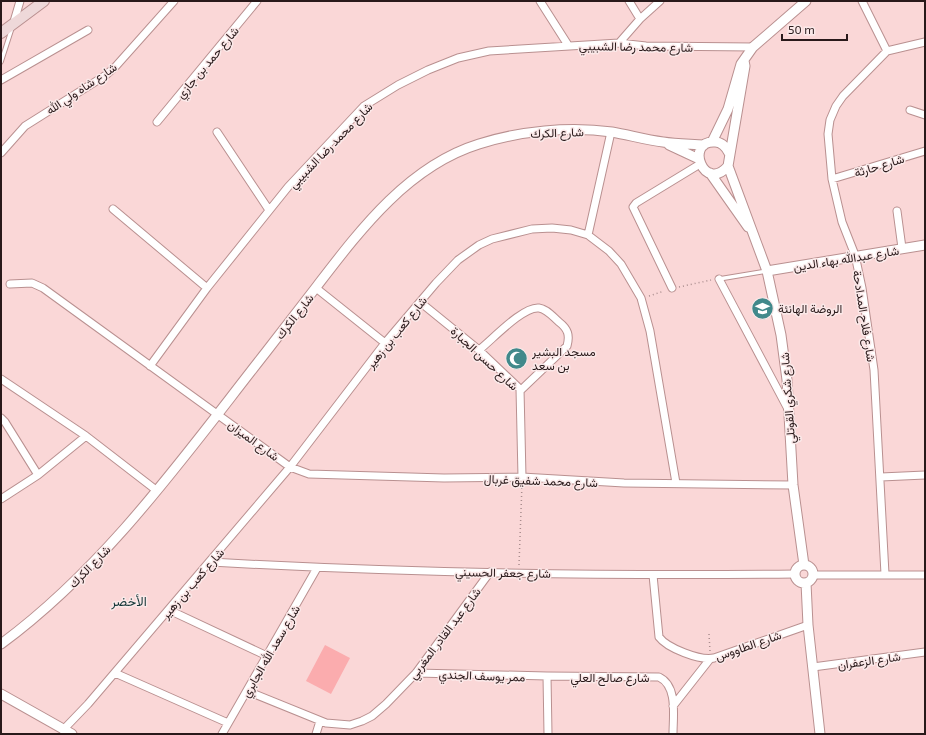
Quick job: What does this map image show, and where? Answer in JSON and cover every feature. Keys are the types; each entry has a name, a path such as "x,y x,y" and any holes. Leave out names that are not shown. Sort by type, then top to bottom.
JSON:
{"main road":[{"path":"1,33 44,1"}],"street":[{"path":"13,25 20,1"},
{"name":"شارع شاه ولي الله","path":"1,153 25,126 106,75 116,66 174,1"},
{"name":"شارع حمد بن جازي","path":"157,122 257,1"},
{"path":"540,1 568,45"},
{"path":"629,1 640,19"},
{"path":"619,43 640,19 660,1"},
{"path":"672,288 633,207 636,203 699,162 701,149 708,144 721,125 741,64 753,47 806,1"},
{"path":"862,1 887,51 925,42"},
{"path":"1,80 88,30"},
{"name":"شارع محمد رضا الشبيبي","path":"150,366 207,288 288,187 364,106 398,85 428,70 458,58 489,51 619,43 646,46 753,47"},
{"name":"شارع فلاح المدادحة","path":"886,574 874,370 862,288 854,255 842,222 832,179 828,134 830,120 836,106 843,96 887,51"},
{"path":"699,162 710,173 720,172 728,166 745,66 744,61"},
{"path":"910,110 925,115"},
{"name":"شارع الكرك","path":"1,644 40,613 101,554 156,490 217,414 351,242 389,200 436,164 453,154 480,143 540,131 611,132 662,142 708,144"},
{"path":"217,132 269,210"},
{"path":"588,235 611,132"},
{"name":"شارع الكرك","path":"662,142 699,162"},
{"path":"708,144 723,144 730,153"},
{"name":"شارع حارثة","path":"832,179 925,151"},
{"name":"شارع شكري القوتلي","path":"728,166 767,271 781,334 793,485 804,565"},
{"name":"شارع شكري القوتلي","path":"710,173 754,234"},
{"path":"113,209 207,288"},
{"path":"897,211 902,248"},
{"name":"شارع كعب بن زهير","path":"67,733 73,720 211,562 290,467 385,343 420,302 458,260 479,245 492,239 532,229 552,228 588,235 609,251 621,264 641,298 650,331 662,390 676,483"},
{"name":"شارع عبدالله بهاء الدين","path":"767,271 854,255 925,245"},
{"path":"718,279 788,409"},
{"path":"10,284 32,283 43,288 217,414"},
{"path":"316,288 385,343"},
{"name":"شارع حسن الجبارة","path":"420,302 479,350 521,390 522,477"},
{"path":"479,350 529,309 540,308 546,311 566,328 569,339 567,346 521,390"},
{"path":"1,379 86,436 156,490"},
{"name":"شارع الميزان","path":"217,414 290,467"},
{"path":"1,418 38,475"},
{"path":"1,499 38,475 86,436"},
{"name":"شارع محمد شفيق غربال","path":"290,467 313,475 522,477 624,483 793,485"},
{"path":"881,476 925,475"},
{"name":"شارع جعفر الحسيني","path":"211,562 317,568 490,572 653,575 795,574"},
{"path":"804,565 810,567 813,575 812,579 806,583 799,581 795,574 798,567 804,565"},
{"name":"شارع سعد الله الجابري","path":"222,734 317,568"},
{"name":"شارع عبد القادر المغربي","path":"247,691 320,721 339,725 350,725 362,721 372,716 386,704 416,673 490,572"},
{"name":"شارع الطاووس","path":"653,575 659,637 668,645 699,658 710,659 808,625"},
{"path":"813,575 925,575"},
{"path":"806,583 808,625 820,734"},
{"path":"169,610 267,656"},
{"name":"شارع الزعفران","path":"813,667 925,652"},
{"path":"673,706 710,659"},
{"path":"115,673 228,723"},
{"name":"ممر يوسف الجندي","path":"416,673 547,676"},
{"path":"547,676 548,734"},
{"name":"شارع صالح العلي","path":"547,676 659,677 664,679 669,686 673,706 673,734"},
{"path":"3,697 67,733"},
{"path":"316,734 320,721"}],"lane":[{"path":"1,62 13,25"},
{"path":"718,279 767,271"}],"path":[{"path":"519,572 522,477"},
{"path":"709,634 710,659"}],"shaded area":[{"path":"325,645 350,658 331,694 306,681"}],"place":[{"name":"الروضة الهانئة","path":"762,308"},
{"name":"مسجد البشير بن سعد","path":"517,358"}],"district":[{"name":"الأخضر","path":"129,601"}]}
